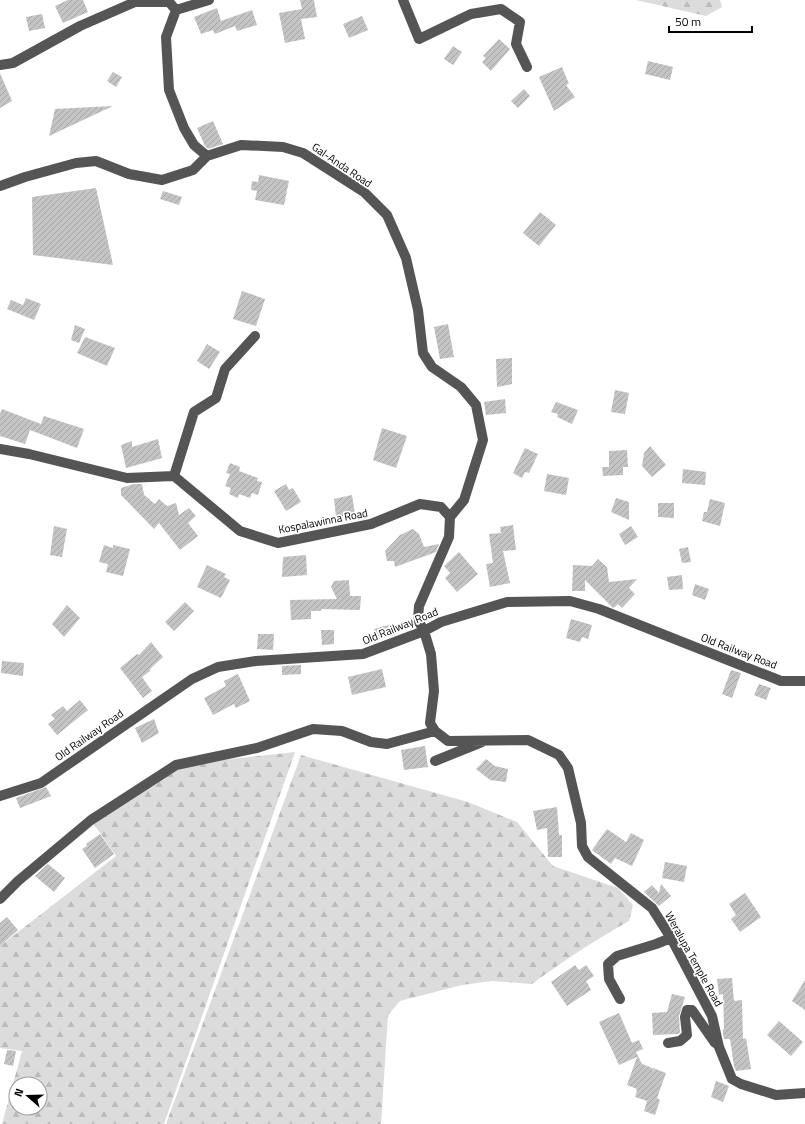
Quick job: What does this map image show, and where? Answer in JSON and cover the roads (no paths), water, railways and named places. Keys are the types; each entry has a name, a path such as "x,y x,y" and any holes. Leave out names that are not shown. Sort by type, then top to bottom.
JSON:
{"street":[{"path":"176,10 209,0"},
{"path":"403,0 419,39 470,14 501,9 520,22 516,44 527,67"},
{"path":"0,65 13,63 80,26 135,2 169,2 176,10"},
{"path":"0,186 32,175 76,163 96,161 129,174 162,180 193,170 207,156 194,145 184,128 169,90 166,37 176,10"},
{"name":"Gal-Anda Road","path":"207,156 241,145 283,147 303,153 364,192 387,215 406,258 418,310 423,353 432,368 461,387 476,405 483,440 464,500 450,517"},
{"path":"0,449 29,454 127,478 174,476 194,412 216,398 225,369 255,336"},
{"name":"Kospalawinna Road","path":"174,476 240,530 278,543 371,524 420,504 440,507 450,517"},
{"path":"0,899 18,881 91,820 176,765 257,748 313,728 342,731 371,742 387,744 435,732 430,723 434,691 431,654 424,631 418,620 419,606 449,537 450,517"},
{"name":"Old Railway Road","path":"0,796 41,783 192,679 218,667 256,661 363,654 424,631 441,622 507,602 570,601 599,609 782,680 805,681"},
{"name":"Weralupa Temple Road","path":"435,732 448,741 528,740 559,755 568,768 581,823 582,846 588,857 652,908 671,938 712,1016 719,1047 732,1079 740,1084 776,1095 805,1093"},
{"path":"435,762 487,740"},
{"path":"620,999 608,979 608,964 617,956 671,938"},
{"path":"668,1043 680,1041 687,1035 684,1017 687,1010 692,1010 719,1047"}]}
